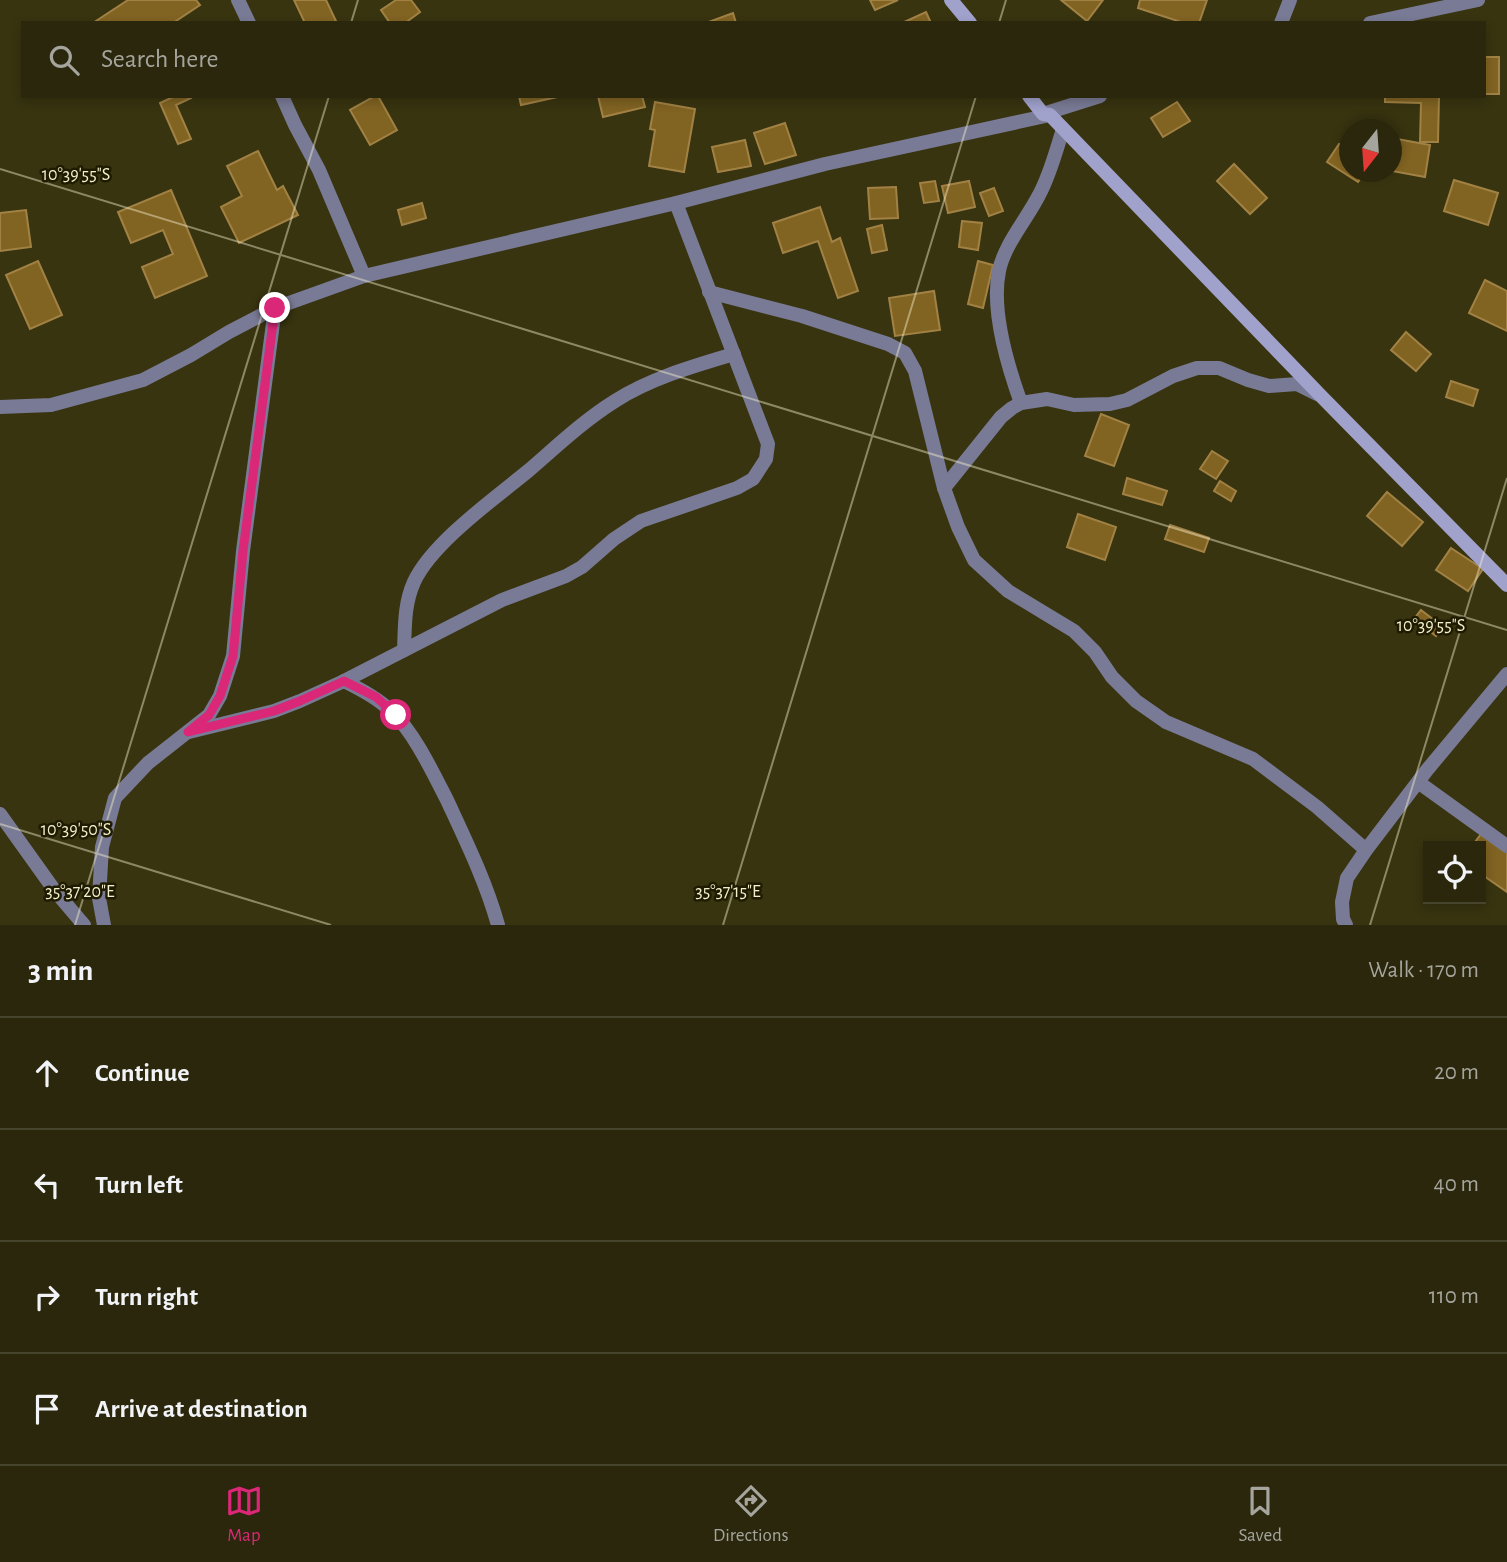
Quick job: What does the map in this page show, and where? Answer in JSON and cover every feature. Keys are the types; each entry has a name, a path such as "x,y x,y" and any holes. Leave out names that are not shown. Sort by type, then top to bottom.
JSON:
{"street":[{"path":"238,0 248,21"},
{"path":"951,0 968,21"},
{"path":"1282,21 1290,0"},
{"path":"1379,21 1478,0"},
{"path":"283,98 319,170 364,276"},
{"path":"1031,98 1507,585"},
{"path":"0,407 51,405 143,380 275,308 364,276 676,203 825,164 1046,115 1094,98"},
{"path":"1021,403 1009,368 999,319 999,272 1004,257 1050,172 1063,129"},
{"path":"188,732 274,711 300,701 502,600 566,576 582,567 614,539 641,521 737,488 753,479 766,459 768,444 676,203"},
{"path":"709,292 802,316 887,344 905,353 915,371 944,488 974,560 1008,590 1074,631 1136,701 1166,722 1253,758 1317,807 1366,850"},
{"path":"104,925 99,898 102,847 116,798 148,764 209,715 220,696 233,656 243,551 275,308"},
{"path":"404,650 405,611 414,582 430,556 455,532 576,429 616,400 685,369 734,354"},
{"path":"944,488 1001,417 1021,403 1046,399 1074,405 1110,404 1127,400 1173,376 1197,368 1219,368 1269,386 1297,384 1321,396"},
{"path":"1346,925 1342,902 1348,878 1418,782 1507,674"},
{"path":"344,681 376,697 396,715 430,766 462,833 498,925"},
{"path":"1418,782 1507,846"},
{"path":"0,814 55,891 84,925"}],"building":[{"path":"128,0 196,0 200,5 176,21 96,21"},
{"path":"294,0 326,0 336,21 304,21"},
{"path":"396,0 411,0 420,12 408,21 389,21 381,10"},
{"path":"870,0 898,0 875,10"},
{"path":"1061,0 1103,0 1087,21"},
{"path":"1140,0 1207,0 1200,21 1178,21 1138,8"},
{"path":"926,12 930,21 906,21"},
{"path":"733,13 735,21 711,21"},
{"path":"1486,57 1499,57 1499,94 1486,94"},
{"path":"171,98 191,98 176,105 191,139 178,144 160,103"},
{"path":"371,98 379,98 397,130 370,145 350,110"},
{"path":"519,98 553,98 521,105"},
{"path":"598,98 643,98 645,107 603,117"},
{"path":"1385,98 1439,98 1438,142 1420,142 1421,103 1385,102"},
{"path":"655,102 695,109 684,172 649,166 655,130 650,129"},
{"path":"1177,102 1190,121 1163,137 1151,118"},
{"path":"785,123 796,155 765,164 754,133"},
{"path":"745,140 751,166 718,172 712,147"},
{"path":"1402,140 1430,145 1425,177 1402,173"},
{"path":"1339,144 1339,170 1327,162"},
{"path":"258,151 277,190 283,186 298,215 239,243 221,207 242,196 227,166"},
{"path":"1234,164 1267,198 1250,214 1217,181"},
{"path":"1454,180 1498,193 1488,225 1444,211"},
{"path":"935,181 939,201 924,203 920,183"},
{"path":"969,181 975,207 948,213 942,186"},
{"path":"896,187 898,218 870,219 868,188"},
{"path":"994,188 1003,211 989,216 980,193"},
{"path":"171,190 207,276 155,298 142,267 173,254 163,230 131,243 118,212"},
{"path":"422,203 426,218 402,225 398,210"},
{"path":"820,207 832,242 840,238 858,291 838,298 818,241 783,253 773,223"},
{"path":"26,210 31,247 0,251 0,213"},
{"path":"962,221 982,223 978,250 959,247"},
{"path":"882,225 887,250 872,253 867,229"},
{"path":"38,261 62,315 30,329 6,275"},
{"path":"978,261 993,265 983,308 968,304"},
{"path":"1485,280 1507,291 1507,331 1469,313"},
{"path":"934,291 940,330 895,336 889,298"},
{"path":"1406,332 1431,354 1416,371 1391,350"},
{"path":"1451,381 1478,390 1473,406 1446,397"},
{"path":"1101,414 1129,425 1114,466 1085,456"},
{"path":"1212,451 1228,461 1216,479 1200,469"},
{"path":"1127,478 1167,491 1162,505 1123,494"},
{"path":"1220,481 1236,491 1231,501 1214,491"},
{"path":"1387,492 1423,522 1402,546 1367,516"},
{"path":"1078,514 1116,527 1105,560 1067,547"},
{"path":"1170,525 1209,538 1204,552 1165,539"},
{"path":"1451,548 1483,569 1468,591 1436,570"},
{"path":"1421,610 1443,627 1436,636 1414,619"},
{"path":"1481,834 1507,852 1507,892 1486,877 1486,841 1476,841"}],"route":[{"path":"275,308 243,551 233,656 220,696 209,715 188,732 274,711 344,681 376,697 396,715"}]}
